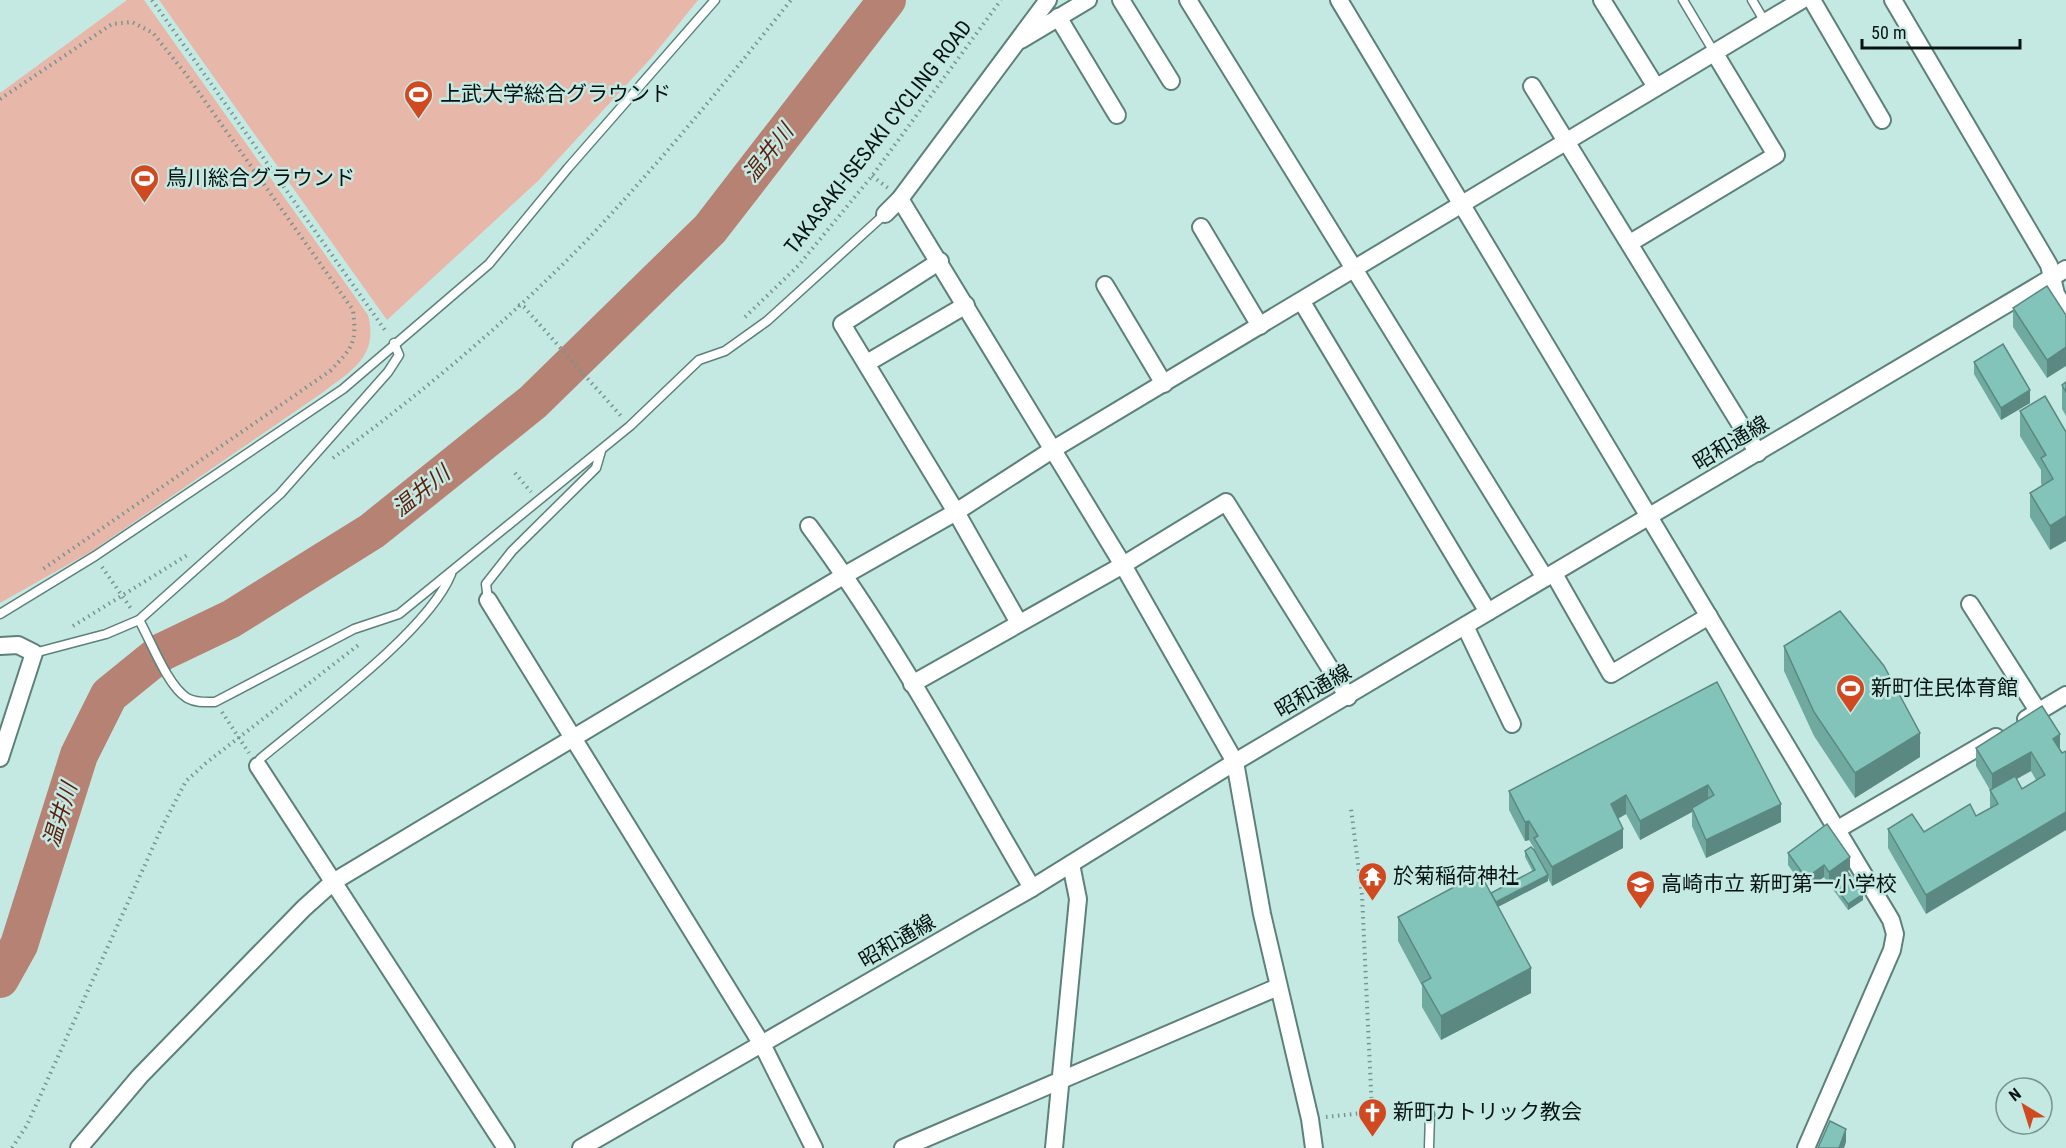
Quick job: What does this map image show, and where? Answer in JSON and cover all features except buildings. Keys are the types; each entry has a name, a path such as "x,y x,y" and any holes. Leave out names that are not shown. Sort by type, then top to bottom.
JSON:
{"street":[{"path":"885,214 1048,0"},
{"path":"1015,43 1088,0"},
{"path":"1121,0 1171,81"},
{"path":"1188,0 1354,270 1611,674 1709,616"},
{"path":"1339,0 1459,204 1650,517 1891,920 1895,934 1892,950 1806,1148"},
{"path":"1602,0 1656,87"},
{"path":"79,1148 140,1076 304,908 333,882 845,575 956,512 1052,450 1802,0"},
{"path":"1812,0 1882,120"},
{"path":"1893,0 2049,265 2051,278 2066,310"},
{"path":"1059,17 1117,115"},
{"path":"1630,243 1776,155 1713,52"},
{"path":"1532,86 1758,453"},
{"path":"897,196 940,261 1123,565 1235,762 1262,914 1310,1119 1314,1148"},
{"path":"1201,226 1260,326"},
{"path":"940,261 843,324 956,512 1019,623"},
{"name":"昭和通線","path":"581,1148 763,1046 1032,888 1235,762 2066,269"},
{"path":"1105,285 1164,384"},
{"path":"1302,302 1488,612"},
{"path":"867,363 966,305"},
{"path":"912,684 1123,565 1226,502 1348,697"},
{"path":"809,526 845,575 1032,888"},
{"path":"488,600 763,1046 814,1148"},
{"path":"1970,604 2038,711"},
{"path":"1465,626 1512,724"},
{"path":"0,646 18,645 34,653 5,726 0,758"},
{"path":"1838,829 2066,695"},
{"path":"258,766 506,1148"},
{"path":"1054,1148 1078,899 1071,864"},
{"path":"903,1148 1060,1078 1278,987"}],"lane":[{"path":"0,614 95,556 343,389 489,264 568,168 715,0"},
{"path":"1683,0 1713,52"},
{"path":"1752,0 1765,22"},
{"path":"141,624 171,681 187,698 201,703 215,702 354,629 399,614 601,451 699,360 725,351 744,340 885,214"},
{"path":"34,653 141,624 280,494 388,372 399,355 394,343"},
{"path":"488,600 486,585 512,551 596,468 601,451"},
{"path":"258,766 260,759 392,648 444,592 452,573"},
{"path":"1429,1148 1430,1114"}],"path":[{"path":"152,0 394,343"},
{"path":"332,459 376,427 518,305 583,243 664,156 791,0"},
{"name":"TAKASAKI-ISESAKI CYCLING ROAD","path":"740,322 798,266 872,176 1001,0"},
{"path":"0,99 112,24 132,21 153,33 185,73 353,310 356,334 353,347 330,371 41,570"},
{"path":"872,176 897,196"},
{"path":"518,305 524,307 623,419"},
{"path":"515,472 539,501"},
{"path":"64,632 197,549"},
{"path":"95,556 122,596"},
{"path":"12,1148 42,1093 186,781 239,737 369,638"},
{"path":"215,702 239,737"},
{"path":"1310,1119 1372,1112 1362,895 1351,808"}],"shaded area":[{"name":"烏川総合グラウンド","path":"127,0 144,0 368,315 370,342 360,362 322,393 92,551 0,603 0,93"},
{"name":"上武大学総合グラウンド","path":"159,0 698,0 652,57 538,181 387,320"}],"waterway":[{"name":"温井川","path":"0,979 19,945 79,755 109,695 162,652 231,619 372,531 533,402 710,229 887,0"}],"place":[{"name":"上武大学総合グラウンド","path":"419,120"},
{"name":"烏川総合グラウンド","path":"145,204"},
{"name":"新町住民体育館","path":"1850,714"},
{"name":"於菊稲荷神社","path":"1372,902"},
{"name":"高崎市立 新町第一小学校","path":"1640,910"},
{"name":"新町カトリック教会","path":"1372,1138"}]}
